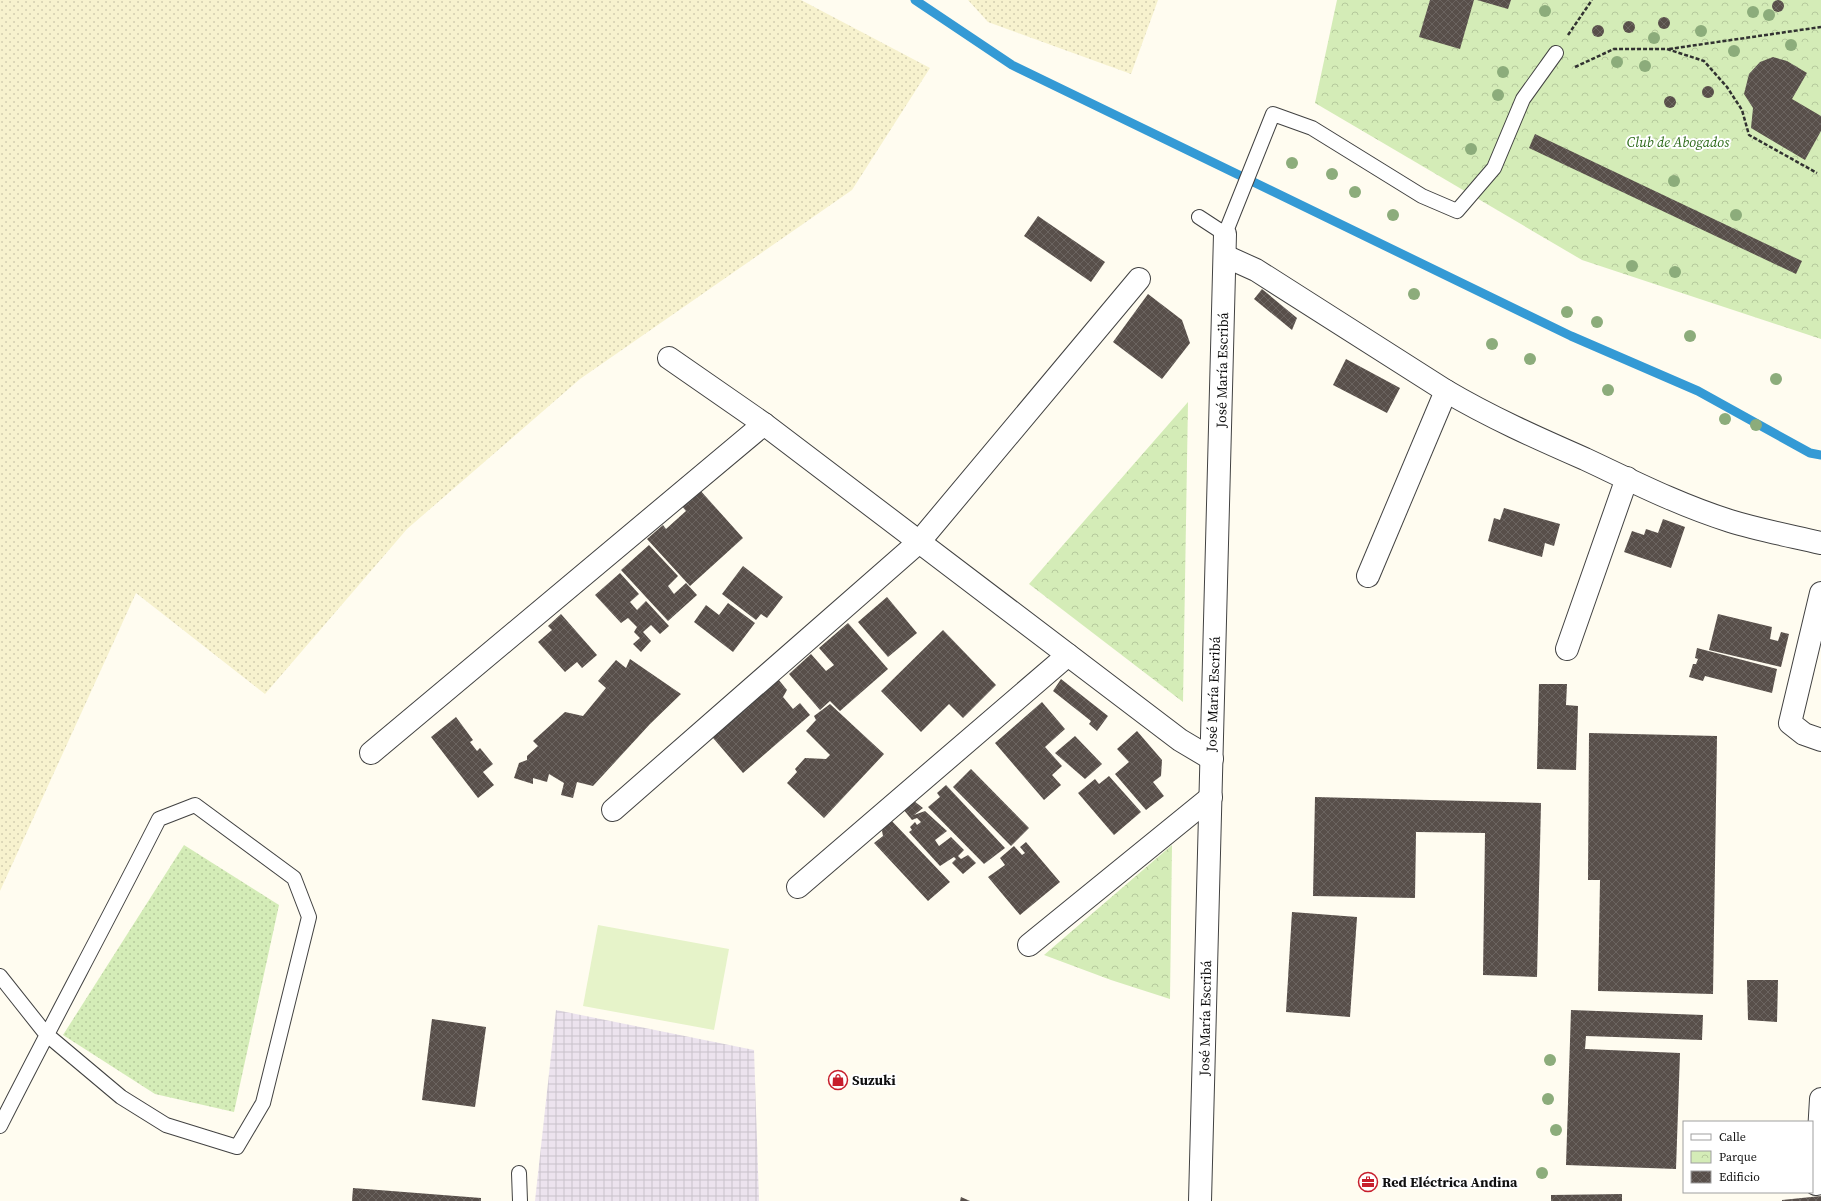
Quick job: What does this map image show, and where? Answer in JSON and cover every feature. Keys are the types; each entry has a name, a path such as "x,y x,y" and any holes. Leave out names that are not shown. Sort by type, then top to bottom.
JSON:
{"street":[{"name":"José María Escribá","path":"1200,1201 1225,234"},
{"path":"1225,256 1256,270 1446,391 1520,430 1627,478 1651,491 1729,520 1821,543"},
{"path":"613,810 919,542 1139,279"},
{"path":"670,358 764,424 1180,740 1212,760"},
{"path":"1368,576 1446,391"},
{"path":"371,753 764,424"},
{"path":"1567,649 1627,478"},
{"path":"1821,593 1790,723 1804,734 1821,740"},
{"path":"798,887 1068,655"},
{"path":"1029,945 1211,797"},
{"path":"1821,1099 1816,1184 1821,1183"}],"lane":[{"name":"José María Escribá","path":"1225,234 1273,114 1312,128 1422,196 1457,211 1494,168 1523,99 1556,53"},
{"path":"1199,217 1225,234"},
{"path":"0,976 46,1034 120,1097 166,1125 236,1147 263,1103 309,917 294,878 194,805 159,819 104,929 46,1034 0,1126"},
{"path":"519,1173 520,1201"}],"path":[{"path":"1556,53 1592,0"},
{"path":"1571,69 1614,49 1667,49 1821,27"},
{"path":"1667,49 1704,61 1727,87 1742,110 1749,134 1817,173"}],"shaded area":[{"path":"0,0 801,0 930,68 852,190 580,379 407,529 265,694 136,593 0,891"},
{"path":"968,0 1158,0 1131,74 988,22"},
{"path":"556,1010 754,1050 759,1201 535,1201"}],"green space":[{"name":"Club de Abogados","path":"1337,0 1821,0 1821,339 1582,260 1315,103"},
{"path":"1188,402 1183,702 1029,584"},
{"path":"184,845 279,905 234,1112 155,1094 63,1035"},
{"path":"1172,845 1170,999 1111,980 1044,955"},
{"path":"598,925 729,949 714,1030 583,1006"}],"building":[{"path":"1430,0 1474,0 1460,49 1419,37"},
{"path":"1477,0 1511,0 1508,9"},
{"path":"1778,0 1782,2 1784,6 1782,10 1778,12 1774,10 1772,6 1774,2"},
{"path":"1664,17 1668,19 1670,23 1668,27 1664,29 1660,27 1658,23 1660,19"},
{"path":"1627,21 1631,21 1635,27 1631,33 1627,33 1623,29 1623,25"},
{"path":"1596,25 1600,25 1604,31 1600,37 1596,37 1592,33 1592,29"},
{"path":"1773,57 1787,61 1807,73 1792,99 1821,116 1821,131 1805,160 1751,128 1753,108 1744,94 1749,74 1760,62"},
{"path":"1706,86 1710,86 1714,92 1710,98 1706,98 1702,94 1702,90"},
{"path":"1670,96 1674,98 1676,102 1674,106 1670,108 1666,106 1664,102 1666,98"},
{"path":"1535,134 1802,261 1796,274 1529,148"},
{"path":"1038,216 1105,262 1091,282 1024,236"},
{"path":"1262,289 1297,318 1292,330 1254,299"},
{"path":"1148,294 1182,320 1190,343 1162,379 1113,342"},
{"path":"1346,359 1400,388 1387,413 1333,385"},
{"path":"699,489 743,538 690,586 647,539 663,525 666,529 686,511 681,505"},
{"path":"1504,508 1560,524 1554,546 1545,543 1542,557 1488,541 1494,518 1500,520"},
{"path":"1663,519 1685,527 1671,568 1624,552 1632,531 1644,535 1646,529 1658,533"},
{"path":"649,545 678,576 668,586 674,594 686,583 697,595 668,621 621,570"},
{"path":"743,566 783,597 767,618 761,614 756,620 722,594"},
{"path":"620,573 639,594 630,602 637,610 646,601 669,626 660,634 651,625 643,632 651,641 641,652 633,644 640,638 634,632 637,627 628,618 621,623 595,595"},
{"path":"887,597 917,633 888,657 858,622"},
{"path":"728,603 755,623 733,652 694,622 706,605 719,615"},
{"path":"561,614 597,655 582,668 577,662 565,672 538,642 552,630 548,626"},
{"path":"1718,614 1772,627 1770,639 1778,641 1781,632 1789,634 1781,667 1709,650"},
{"path":"848,623 888,669 840,711 830,701 820,710 789,674 811,654 826,671 834,665 819,648"},
{"path":"943,630 996,685 963,718 949,704 921,732 881,691"},
{"path":"1697,648 1777,669 1772,693 1705,676 1703,681 1689,677 1693,664 1696,664 1698,659 1695,658"},
{"path":"630,659 681,694 650,724 593,786 577,782 573,798 561,795 564,783 549,774 547,782 533,778 533,784 514,778 519,763 527,760 527,756 538,746 533,741 565,712 583,716 606,688 598,681 616,660 626,668"},
{"path":"774,674 787,690 783,697 793,709 800,703 810,715 743,773 708,732"},
{"path":"1061,679 1108,716 1097,731 1089,724 1091,721 1053,691"},
{"path":"1539,684 1567,684 1566,705 1578,706 1576,770 1537,769"},
{"path":"1042,702 1065,729 1045,747 1062,766 1052,775 1061,785 1044,800 995,743"},
{"path":"830,704 884,754 824,818 787,783 797,772 795,769 805,758 826,759 830,755 806,731 816,720 814,716"},
{"path":"456,717 473,740 470,742 477,751 480,748 493,764 483,772 494,785 478,798 431,737"},
{"path":"1137,731 1162,760 1161,776 1153,782 1164,796 1146,810 1115,774 1129,762 1117,749"},
{"path":"1589,733 1717,736 1713,994 1598,991 1600,880 1588,880"},
{"path":"1075,736 1102,764 1085,779 1055,753"},
{"path":"971,769 1029,828 1011,846 953,787"},
{"path":"1109,776 1141,812 1114,835 1078,793 1095,779 1099,784"},
{"path":"946,785 1005,848 984,864 928,807 940,797 937,793"},
{"path":"1315,797 1541,803 1537,977 1483,975 1485,833 1416,832 1415,898 1313,896"},
{"path":"914,801 923,808 914,815 925,811 947,831 935,840 939,846 951,837 964,850 958,856 961,859 968,855 976,863 963,874 952,863 956,859 954,857 940,866 909,832 912,830 910,827 915,822 917,825 921,822 917,818 912,820 903,809"},
{"path":"888,817 950,882 928,901 874,843 883,836 882,831"},
{"path":"1026,842 1060,882 1020,915 988,877 1005,865 1000,858 1014,846 1022,855 1025,853 1020,847"},
{"path":"1292,912 1357,917 1350,1017 1286,1012"},
{"path":"1747,980 1778,980 1777,1022 1748,1020"},
{"path":"1571,1010 1703,1015 1702,1040 1586,1036 1585,1049 1680,1053 1676,1169 1566,1165"},
{"path":"432,1019 486,1027 475,1107 422,1100"},
{"path":"353,1188 481,1198 481,1201 352,1201"},
{"path":"1622,1194 1622,1201 1551,1201 1551,1195"},
{"path":"1821,1196 1821,1201 1782,1201 1782,1200"},
{"path":"961,1197 970,1201 960,1201"}],"waterway":[{"path":"915,0 1012,65 1571,336 1698,391 1810,453 1821,455"}],"place":[{"name":"Suzuki","path":"838,1080"},
{"name":"Red Eléctrica Andina","path":"1368,1182"}]}
